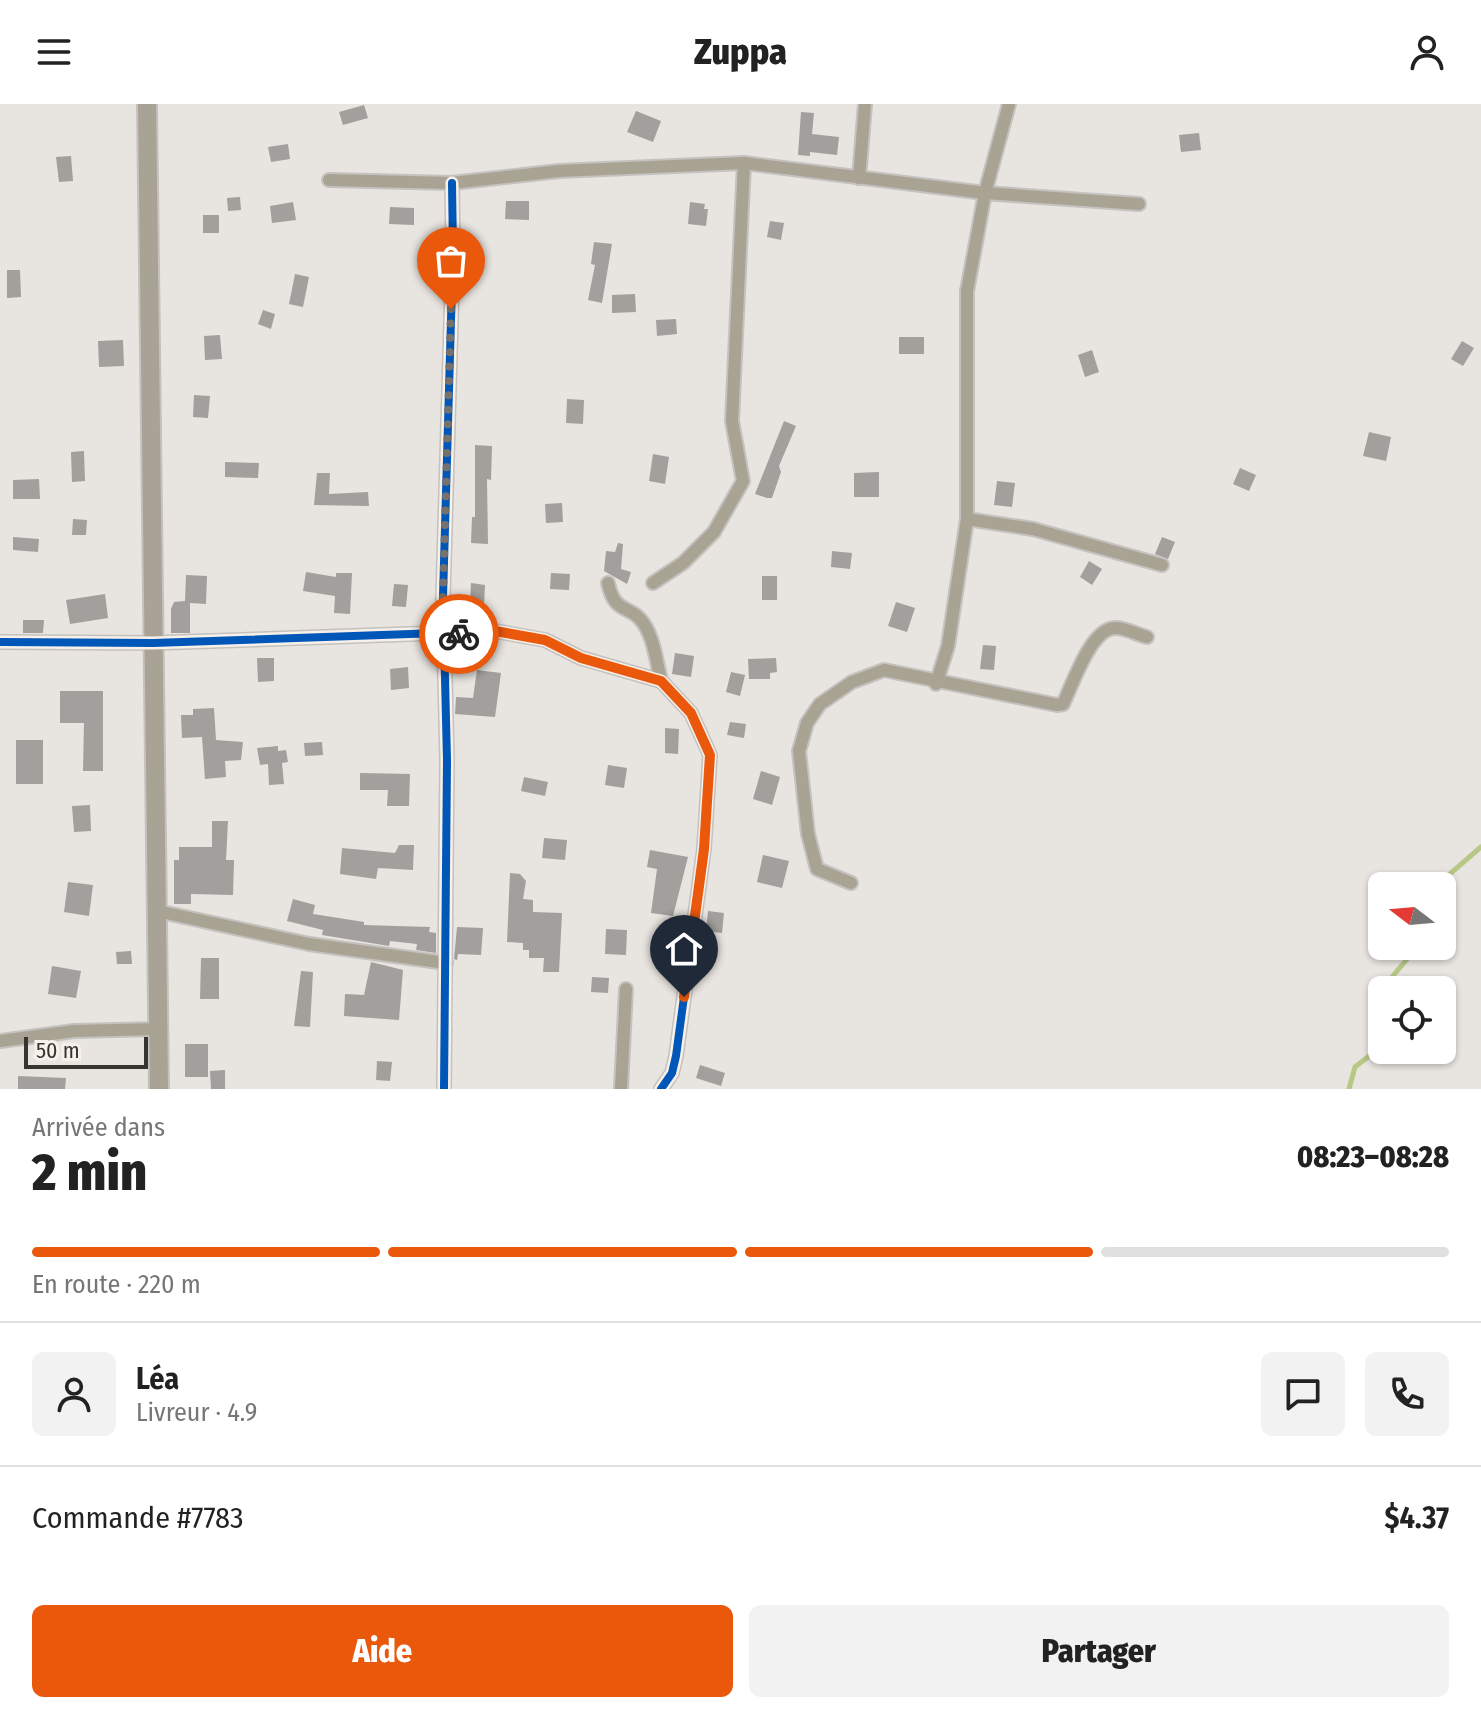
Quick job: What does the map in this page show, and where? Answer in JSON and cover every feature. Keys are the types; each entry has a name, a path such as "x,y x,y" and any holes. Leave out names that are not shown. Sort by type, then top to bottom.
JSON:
{"main road":[{"path":"147,104 159,1089"}],"street":[{"path":"859,178 865,104"},
{"path":"936,684 948,646 967,519 967,291 985,193 1009,104"},
{"path":"653,583 683,563 714,532 743,481 732,421 744,163"},
{"path":"329,180 452,183 559,171 744,163 985,193 1139,204"},
{"path":"444,1089 444,485 453,251 452,183"},
{"path":"967,519 1033,529 1162,565"},
{"path":"608,583 612,601 636,615 647,627 661,681 691,713 710,755 704,849 676,1056 672,1073 661,1089"},
{"path":"851,883 817,869 808,834 799,751 807,723 820,704 852,682 884,670 936,684 1063,704 1090,646 1102,631 1116,628 1147,637"},
{"path":"0,642 153,643 495,631 532,637 581,658 661,681"},
{"path":"157,911 309,944 446,963"},
{"path":"621,1089 626,989"},
{"path":"0,1041 74,1031 158,1029"}],"building":[{"path":"364,105 368,118 343,125 339,112"},
{"path":"636,111 661,121 653,142 627,132"},
{"path":"801,112 814,113 812,134 839,137 837,155 810,152 810,156 798,155"},
{"path":"1199,133 1201,150 1181,152 1179,135"},
{"path":"288,144 290,159 271,162 268,147"},
{"path":"71,156 73,181 59,182 56,157"},
{"path":"240,197 241,210 228,211 227,198"},
{"path":"506,201 529,201 529,220 505,219"},
{"path":"293,202 296,220 272,223 270,206"},
{"path":"690,202 705,204 704,209 708,209 706,226 688,224"},
{"path":"390,207 414,208 414,225 389,224"},
{"path":"203,215 219,215 219,233 203,233"},
{"path":"770,221 784,223 781,240 767,237"},
{"path":"594,242 612,244 602,303 588,300 595,265 591,264"},
{"path":"7,270 20,270 21,297 7,298"},
{"path":"295,274 309,277 303,307 289,304"},
{"path":"635,294 636,312 612,313 612,295"},
{"path":"263,310 275,314 271,329 258,324"},
{"path":"676,319 677,334 657,336 656,320"},
{"path":"220,335 222,359 205,360 204,336"},
{"path":"899,337 924,337 924,354 899,354"},
{"path":"123,340 124,366 99,367 98,341"},
{"path":"1462,341 1474,348 1463,366 1451,359"},
{"path":"1092,350 1099,372 1085,377 1078,355"},
{"path":"194,395 210,396 208,418 193,417"},
{"path":"567,399 584,400 583,424 566,423"},
{"path":"784,421 796,426 779,466 781,472 772,498 767,498 755,494"},
{"path":"1369,432 1391,437 1386,461 1363,456"},
{"path":"475,445 492,446 491,480 487,479 488,544 471,543 472,517 475,517"},
{"path":"84,451 85,481 72,482 71,452"},
{"path":"653,454 669,457 665,484 649,481"},
{"path":"225,462 259,463 258,478 225,477"},
{"path":"1240,468 1256,475 1249,491 1233,484"},
{"path":"879,472 879,497 854,497 854,473"},
{"path":"317,473 330,473 329,494 368,492 369,506 314,505"},
{"path":"39,479 40,499 13,499 13,480"},
{"path":"997,481 1015,483 1012,507 994,505"},
{"path":"562,503 563,522 546,523 545,504"},
{"path":"73,519 87,520 86,535 72,535"},
{"path":"13,537 39,539 38,552 13,550"},
{"path":"1162,537 1175,542 1168,559 1155,554"},
{"path":"618,543 623,544 621,569 631,572 627,584 604,571 606,551 615,552"},
{"path":"832,551 852,553 850,569 831,567"},
{"path":"1089,561 1102,569 1092,585 1080,577"},
{"path":"306,572 336,577 336,573 352,573 350,614 334,613 335,596 303,591"},
{"path":"551,573 570,574 569,590 550,589"},
{"path":"186,575 207,576 206,604 190,603 190,633 171,633 171,609 174,602 185,601"},
{"path":"762,576 777,576 777,600 762,600"},
{"path":"471,583 485,585 484,605 470,603"},
{"path":"394,584 408,585 406,607 392,606"},
{"path":"105,594 108,618 70,624 66,600"},
{"path":"896,602 915,608 907,632 888,626"},
{"path":"23,620 44,620 43,633 23,633"},
{"path":"983,645 996,646 994,670 980,669"},
{"path":"675,653 694,656 691,677 672,674"},
{"path":"257,658 274,658 274,681 258,682"},
{"path":"776,658 777,672 770,673 770,679 749,679 748,659"},
{"path":"408,667 409,688 391,690 390,669"},
{"path":"477,670 501,673 495,717 455,714 456,697 473,698"},
{"path":"731,672 745,675 740,696 726,692"},
{"path":"60,691 103,691 103,771 83,771 84,723 60,723"},
{"path":"214,708 216,740 243,742 241,760 225,761 226,777 205,779 202,737 182,738 181,715 193,715 193,709"},
{"path":"730,722 746,724 744,738 727,735"},
{"path":"665,728 679,729 678,754 665,753"},
{"path":"16,740 43,740 43,784 16,784"},
{"path":"322,742 323,755 305,756 304,743"},
{"path":"278,746 278,751 286,750 288,762 282,763 284,784 269,785 268,764 260,765 257,748"},
{"path":"608,765 627,768 624,788 605,785"},
{"path":"761,771 780,777 772,805 753,799"},
{"path":"360,773 410,774 409,806 387,806 388,790 360,790"},
{"path":"524,777 548,782 545,796 521,791"},
{"path":"90,805 91,831 74,832 72,806"},
{"path":"212,821 228,821 226,860 234,860 233,895 191,894 191,904 174,904 174,860 179,860 179,847 212,847"},
{"path":"544,838 567,840 565,860 542,858"},
{"path":"399,845 414,845 413,870 378,868 376,879 340,874 342,848 395,853"},
{"path":"650,850 688,857 673,916 651,913 657,869 647,867"},
{"path":"763,855 789,861 782,888 757,882"},
{"path":"510,873 520,874 526,881 523,899 533,900 533,912 562,913 559,972 543,972 544,958 529,958 529,950 523,950 523,943 507,942"},
{"path":"68,882 93,885 89,916 64,912"},
{"path":"293,899 315,905 313,914 364,922 364,925 430,927 429,932 436,933 436,953 416,950 417,944 390,941 389,946 322,935 323,930 287,921"},
{"path":"708,911 724,913 722,933 706,931"},
{"path":"457,927 483,928 481,955 458,954 457,960 454,959"},
{"path":"606,929 627,930 626,955 605,954"},
{"path":"131,951 132,964 117,964 116,952"},
{"path":"201,958 219,958 219,999 200,999"},
{"path":"371,962 403,970 399,1020 344,1016 345,994 364,995"},
{"path":"52,966 81,971 76,998 48,994"},
{"path":"301,971 313,972 310,1027 294,1026"},
{"path":"592,977 609,978 608,993 591,992"},
{"path":"185,1044 208,1044 208,1077 185,1077"},
{"path":"377,1061 392,1062 390,1081 376,1080"},
{"path":"700,1065 725,1073 721,1086 696,1078"},
{"path":"225,1070 225,1089 211,1089 210,1071"},
{"path":"18,1076 66,1078 65,1089 18,1089"}],"waterway":[{"path":"1452,872 1481,847"},
{"path":"1393,976 1406,960"},
{"path":"1349,1089 1355,1067 1368,1057"}],"cycle path":[{"path":"444,1089 447,760 443,597 453,251 452,183"},
{"path":"0,642 153,643 495,631 545,640 581,658 661,681 691,713 710,755 704,849 676,1056 672,1073 661,1089"}],"way so far":[{"path":"451,309 443,597 446,635 459,634"}],"route":[{"path":"459,634 495,631 545,640 581,658 661,681 691,713 710,755 704,849 684,997"}]}
